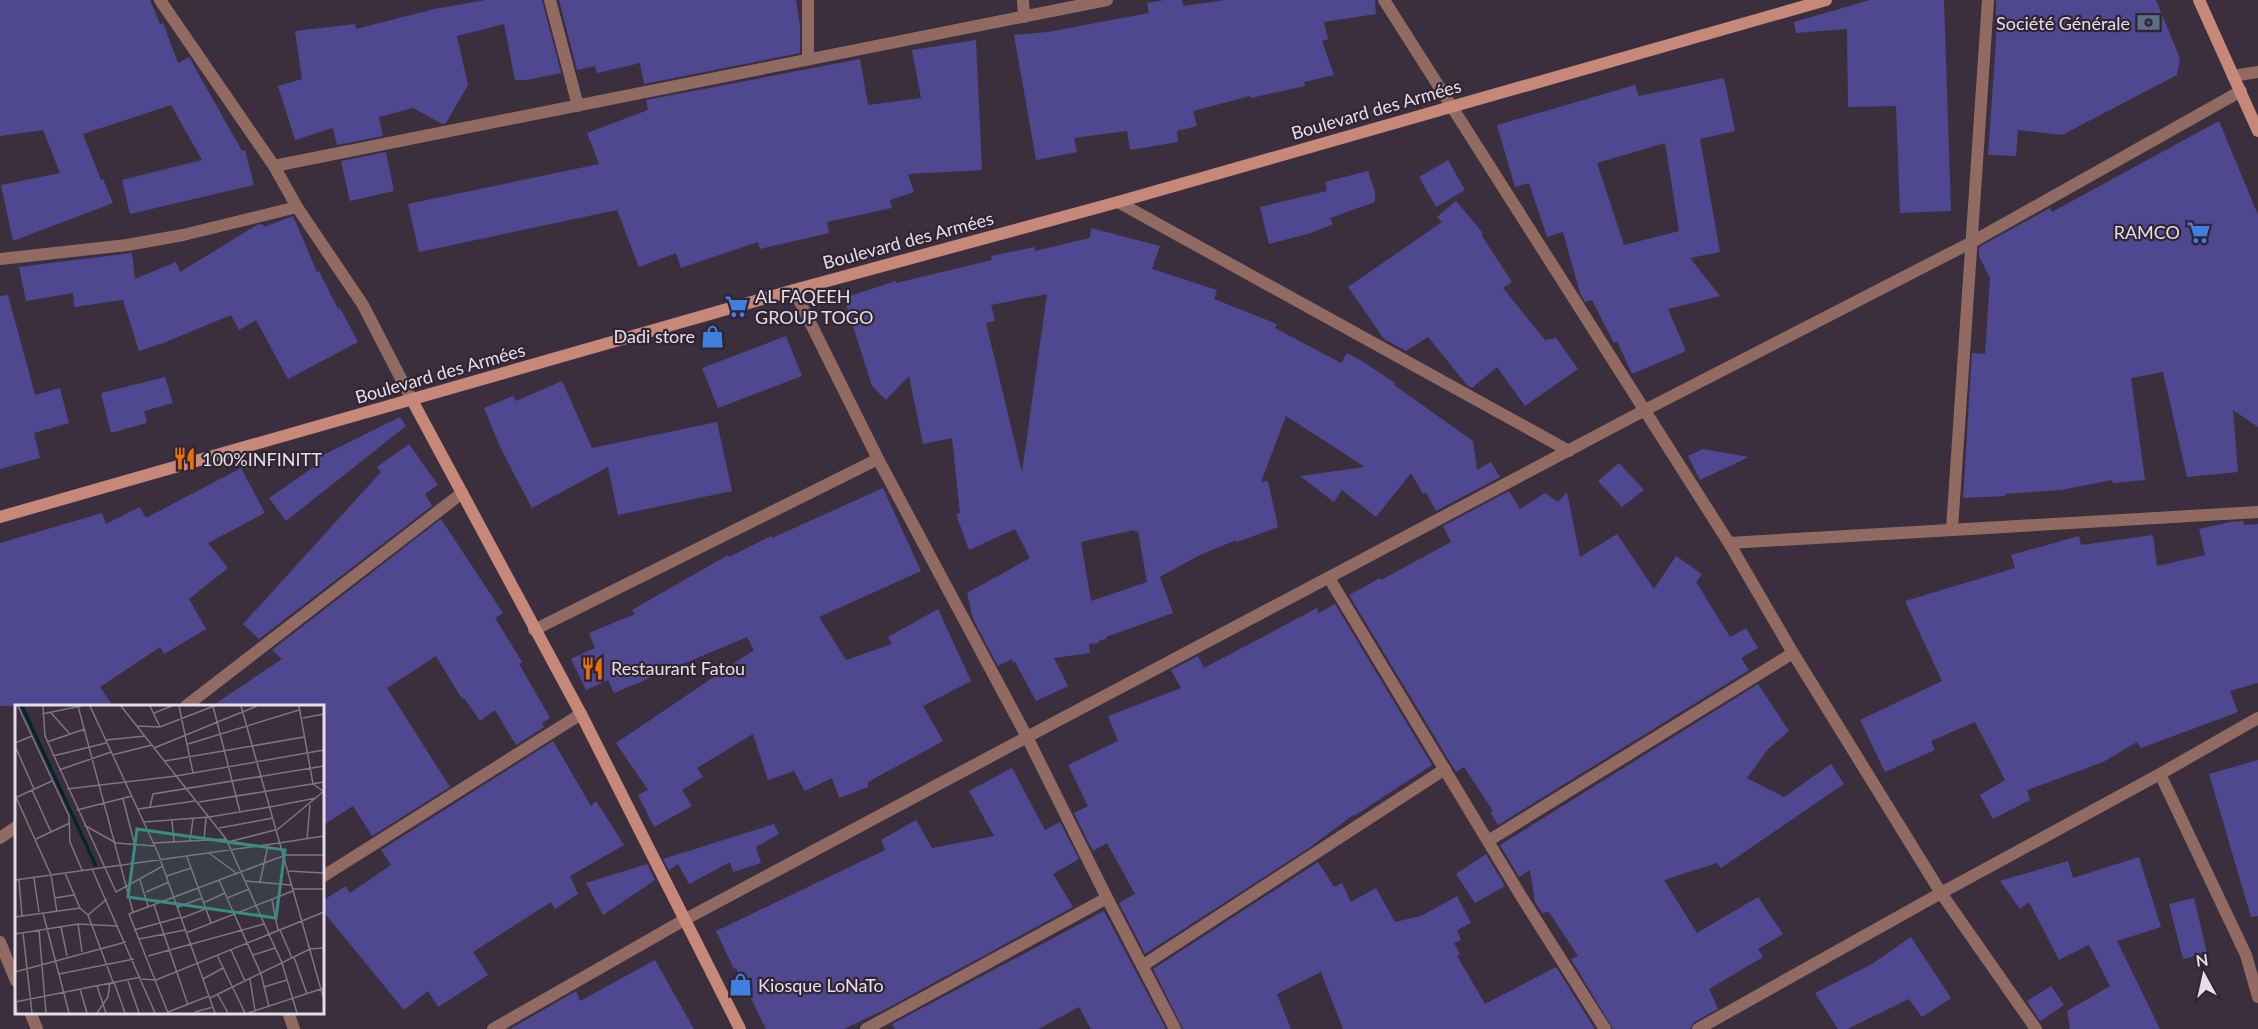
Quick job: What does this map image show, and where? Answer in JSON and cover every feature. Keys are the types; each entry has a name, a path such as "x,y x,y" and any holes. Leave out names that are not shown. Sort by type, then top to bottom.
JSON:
{"main road":[{"name":"Boulevard des Armées","path":"0,517 794,290 1118,202 1826,0"},
{"path":"2199,0 2258,131"},
{"path":"412,400 581,714 740,1029"}],"street":[{"path":"160,0 274,166 297,207 363,305 412,400"},
{"path":"550,0 578,106"},
{"path":"808,0 808,59"},
{"path":"1023,0 1023,17"},
{"path":"274,166 1107,0"},
{"path":"1384,0 1729,543 1793,653 1941,893 2036,1029"},
{"path":"1952,530 1988,0"},
{"path":"2233,76 2258,72"},
{"path":"493,1029 684,920 1027,737 1645,411 1972,242 2241,91"},
{"path":"1118,202 1569,451"},
{"path":"0,259 172,237 297,207"},
{"path":"794,290 878,459 1027,737 1175,1029"},
{"path":"534,630 878,459"},
{"path":"187,705 462,493"},
{"path":"1729,543 2258,512"},
{"path":"1329,578 1488,842 1605,1029"},
{"path":"1488,842 1793,653"},
{"path":"324,876 581,714"},
{"path":"1698,1029 2258,718"},
{"path":"1142,966 1444,769"},
{"path":"2160,774 2246,954 2258,997"},
{"path":"0,838 15,828"},
{"path":"866,1029 1107,898"},
{"path":"0,942 15,979"},
{"path":"31,1014 37,1029"},
{"path":"289,1014 294,1029"}],"building":[{"path":"0,0 150,0 160,24 163,23 178,63 189,57 242,151 245,150 254,185 130,214 122,180 202,160 171,105 83,134 101,180 103,179 113,203 13,241 1,185 60,173 43,130 0,136"},
{"path":"486,0 542,0 561,73 515,80 504,24 457,36 468,85 446,123 442,124 413,108 379,117 383,136 337,145 333,128 295,140 278,86 302,79 295,31 355,24 356,29 434,9"},
{"path":"559,0 796,0 800,26 800,53 644,84 640,63 597,73 595,66 577,70"},
{"path":"1182,0 1183,6 1225,0 1375,0 1376,14 1324,22 1328,39 1322,41 1334,75 1304,82 1305,86 1251,98 1250,96 1193,111 1197,126 1177,131 1178,142 1130,150 1127,131 1074,138 1077,152 1036,160 1014,35 1048,32 1149,13 1147,3"},
{"path":"1870,0 1944,0 1951,211 1900,213 1896,106 1848,107 1847,29 1796,33 1794,22"},
{"path":"1996,0 2156,0 2180,58 2177,75 2062,135 2018,130 2016,156 1988,155 1996,40"},
{"path":"976,40 982,170 908,174 914,192 890,200 892,208 827,222 829,233 760,249 758,242 681,268 676,253 639,267 617,210 419,252 408,204 599,164 587,133 648,110 646,100 860,59 868,105 921,98 912,50"},
{"path":"1724,78 1735,131 1700,139 1720,252 1690,258 1720,296 1668,309 1686,351 1632,374 1617,341 1614,343 1592,300 1585,302 1580,293 1563,232 1547,237 1529,183 1515,187 1497,125 1635,85 1639,96","holes":["1665,143 1679,231 1624,245 1597,163"]},
{"path":"2219,121 2258,215 2258,427 2233,410 2238,472 2187,477 2163,372 2131,378 2145,480 2113,483 2112,480 2061,490 1963,498 1972,353 1985,354 1990,278 1979,256 1979,247 2050,208 2052,212"},
{"path":"386,152 394,191 350,201 341,161"},
{"path":"1448,160 1465,190 1436,207 1419,177"},
{"path":"1368,171 1375,192 1375,202 1330,218 1333,224 1311,233 1269,244 1260,207 1327,191 1325,182"},
{"path":"1456,201 1482,232 1482,236 1512,282 1503,288 1545,340 1556,338 1578,369 1525,406 1497,367 1472,388 1467,385 1428,337 1406,351 1384,339 1348,287 1442,222 1437,217"},
{"path":"293,216 317,272 319,271 358,342 288,379 256,320 239,330 231,315 139,351 123,300 74,307 73,293 26,301 19,267 132,253 135,279 176,262 180,272 257,225 263,224 264,227"},
{"path":"1091,228 1160,246 1152,269 1217,290 1214,299 1277,324 1275,328 1341,363 1347,353 1362,361 1473,441 1477,470 1491,462 1500,477 1436,511 1426,492 1423,494 1411,473 1376,517 1342,490 1334,502 1300,476 1365,467 1286,416 1261,482 1268,481 1278,527 1237,542 1236,540 1198,556 1156,579 1160,577 1173,613 1106,637 1098,641 1099,643 1089,644 1090,653 1054,658 1068,686 1036,701 1012,659 998,666 973,619 967,593 1030,558 1015,529 969,550 956,514 960,513 952,438 923,444 909,376 886,400 872,386 844,298 896,281 896,283 992,260 991,256 1035,247 1035,251 1090,238","holes":["1047,294 1022,472 986,323 995,321 991,305","1138,531 1147,582 1091,601 1081,542"]},
{"path":"8,295 35,395 60,388 69,423 34,433 40,458 0,469 0,296"},
{"path":"786,336 802,376 718,408 702,368"},
{"path":"165,377 173,403 144,411 147,423 111,433 101,393"},
{"path":"562,381 592,448 717,422 732,491 618,515 608,467 532,508 502,451 484,408 513,396 516,401"},
{"path":"400,417 406,426 286,521 269,498 318,464 315,459"},
{"path":"409,444 438,485 425,494 432,506 259,639 243,624 381,472 377,467"},
{"path":"1703,449 1749,457 1700,480 1688,456"},
{"path":"1619,463 1644,490 1622,507 1598,481"},
{"path":"241,468 265,513 208,543 228,568 189,599 206,629 164,654 160,647 100,687 112,705 0,706 0,543 102,513 106,524 140,507 146,518"},
{"path":"883,488 921,571 819,617 846,660 892,644 888,637 938,609 971,681 923,706 943,741 868,782 868,787 839,798 832,778 805,791 794,771 768,780 753,734 697,768 703,777 682,790 692,806 654,827 638,795 648,790 616,743 754,650 747,637 614,693 608,680 586,690 571,659 595,648 589,633 635,614 632,610 728,555 729,557 771,536 772,538"},
{"path":"1509,491 1520,509 1545,493 1558,502 1567,492 1580,557 1617,534 1654,589 1676,556 1702,574 1696,582 1730,637 1746,628 1758,648 1741,658 1749,670 1498,825 1490,812 1493,811 1464,767 1456,772 1349,595 1451,542 1443,526"},
{"path":"441,519 503,613 495,618 522,662 519,664 550,718 542,723 544,727 516,745 495,710 480,721 464,698 462,699 436,656 387,688 450,787 372,836 353,806 324,825 324,705 213,705 282,659 272,650"},
{"path":"2243,521 2244,525 2258,524 2258,683 2230,691 2238,712 2141,748 2137,742 2103,762 2027,790 2030,800 1993,819 1980,795 2005,780 1975,722 1931,741 1935,750 1885,772 1860,720 1942,681 1905,601 2015,568 2011,555 2079,536 2081,545 2153,535 2157,566 2205,555 2199,529"},
{"path":"1335,604 1432,765 1145,954 1119,903 1135,894 1107,843 1093,851 1074,813 1088,806 1068,765 1118,741 1108,716 1181,688 1171,670 1198,656 1204,668 1317,608 1319,613"},
{"path":"1758,684 1789,731 1768,749 1747,778 1784,797 1831,764 1844,784 1721,868 1717,863 1664,880 1697,933 1758,897 1783,934 1758,949 1763,957 1709,989 1718,1009 1694,1022 1690,1029 1613,1029 1571,959 1578,956 1549,912 1542,913 1535,902 1530,870 1519,877 1500,845"},
{"path":"553,741 591,806 596,801 624,845 570,876 578,894 555,909 551,902 473,952 488,975 438,1007 428,991 404,1010 324,912 324,900 346,886 350,893 391,865 381,850"},
{"path":"2258,760 2258,916 2251,917 2209,774"},
{"path":"1012,768 1045,830 1060,822 1079,859 1053,874 1073,907 884,1010 844,1029 766,1029 716,931 885,850 881,840 916,820 932,848 994,836 969,791"},
{"path":"774,824 779,834 756,847 761,863 733,872 730,862 689,884 678,864 669,870 663,859"},
{"path":"1486,854 1505,886 1475,903 1456,874"},
{"path":"2139,857 2161,927 2117,941 2160,1029 2070,1029 2067,1011 2110,986 2089,945 2059,960 2029,902 2020,909 2000,881 2068,861 2073,878"},
{"path":"1318,862 1334,887 1342,883 1351,902 1376,888 1395,922 1421,916 1457,896 1471,923 1457,930 1461,940 1454,943 1460,954 1457,956 1485,1004 1556,967 1595,1029 1343,1029 1321,972 1277,994 1291,1029 1183,1029 1153,969"},
{"path":"647,864 655,880 603,915 586,883"},
{"path":"2194,898 2207,953 2183,959 2169,904"},
{"path":"1104,911 1166,1029 1091,1029 1079,1007 1038,1029 895,1029 892,1024"},
{"path":"1911,937 1951,998 1922,1017 1909,999 1847,1029 1838,1029 1815,993 1872,964"},
{"path":"655,960 694,1029 510,1029 576,991 580,1001"},
{"path":"2051,986 2064,1005 2040,1021 2027,1001"}],"place":[{"name":"Société Générale","path":"2148,23"},
{"name":"RAMCO","path":"2198,232"},
{"name":"AL FAQEEH GROUP TOGO","path":"737,306"},
{"name":"Dadi store","path":"713,336"},
{"name":"100%INFINITT","path":"184,459"},
{"name":"Restaurant Fatou","path":"593,668"},
{"name":"Kiosque LoNaTo","path":"740,985"}]}
